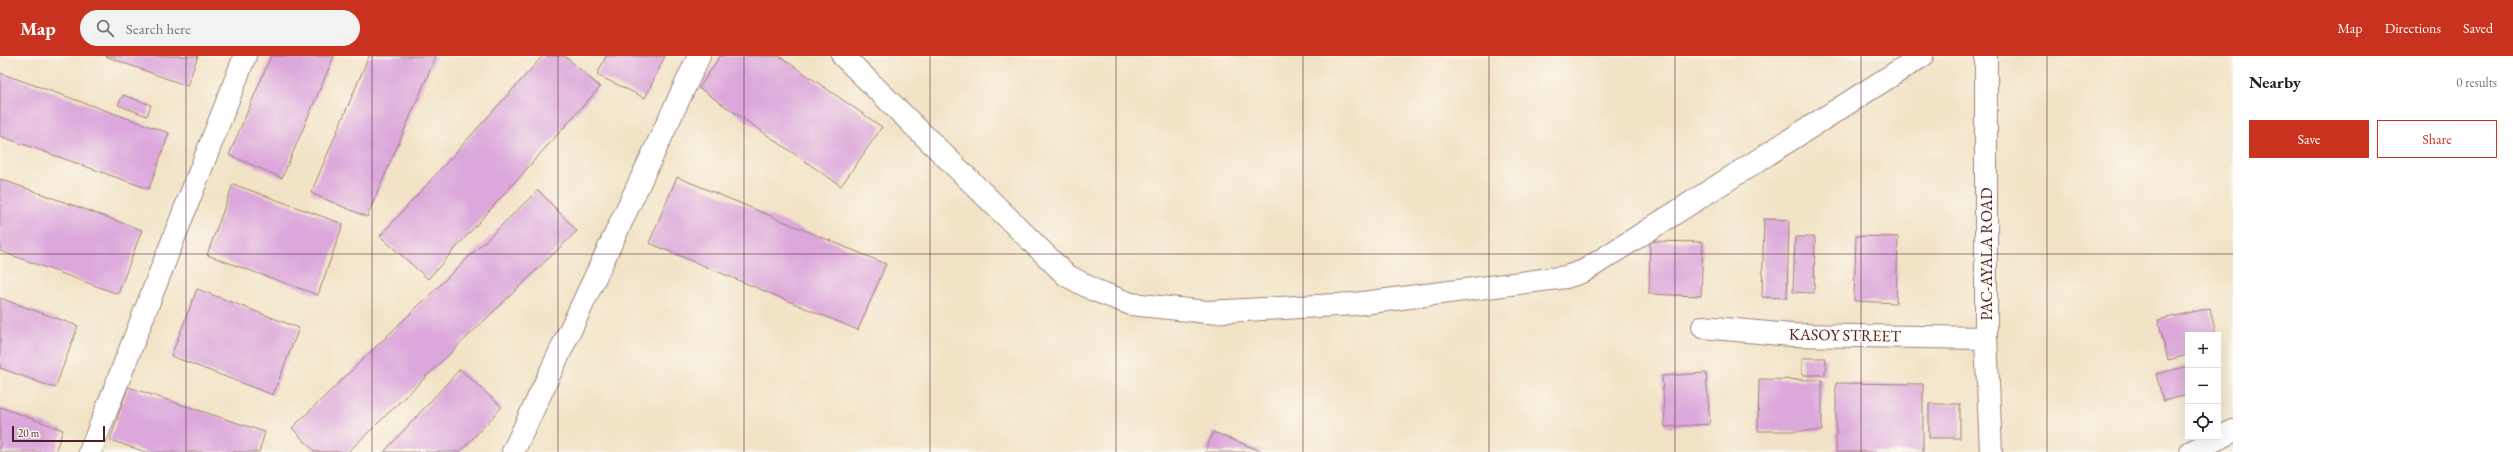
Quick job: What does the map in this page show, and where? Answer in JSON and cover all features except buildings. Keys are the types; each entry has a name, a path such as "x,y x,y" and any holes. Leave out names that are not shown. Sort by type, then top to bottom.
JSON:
{"street":[{"path":"90,452 245,56"},
{"path":"513,452 699,56"},
{"path":"843,56 1066,275 1094,290 1130,304 1207,312 1355,304 1566,277 1584,271 1922,56"},
{"name":"PAC-AYALA ROAD","path":"1986,56 1986,338 1991,452"},
{"name":"KASOY STREET","path":"1703,326 1791,335 1986,338"},
{"path":"2191,452 2233,431"}]}
